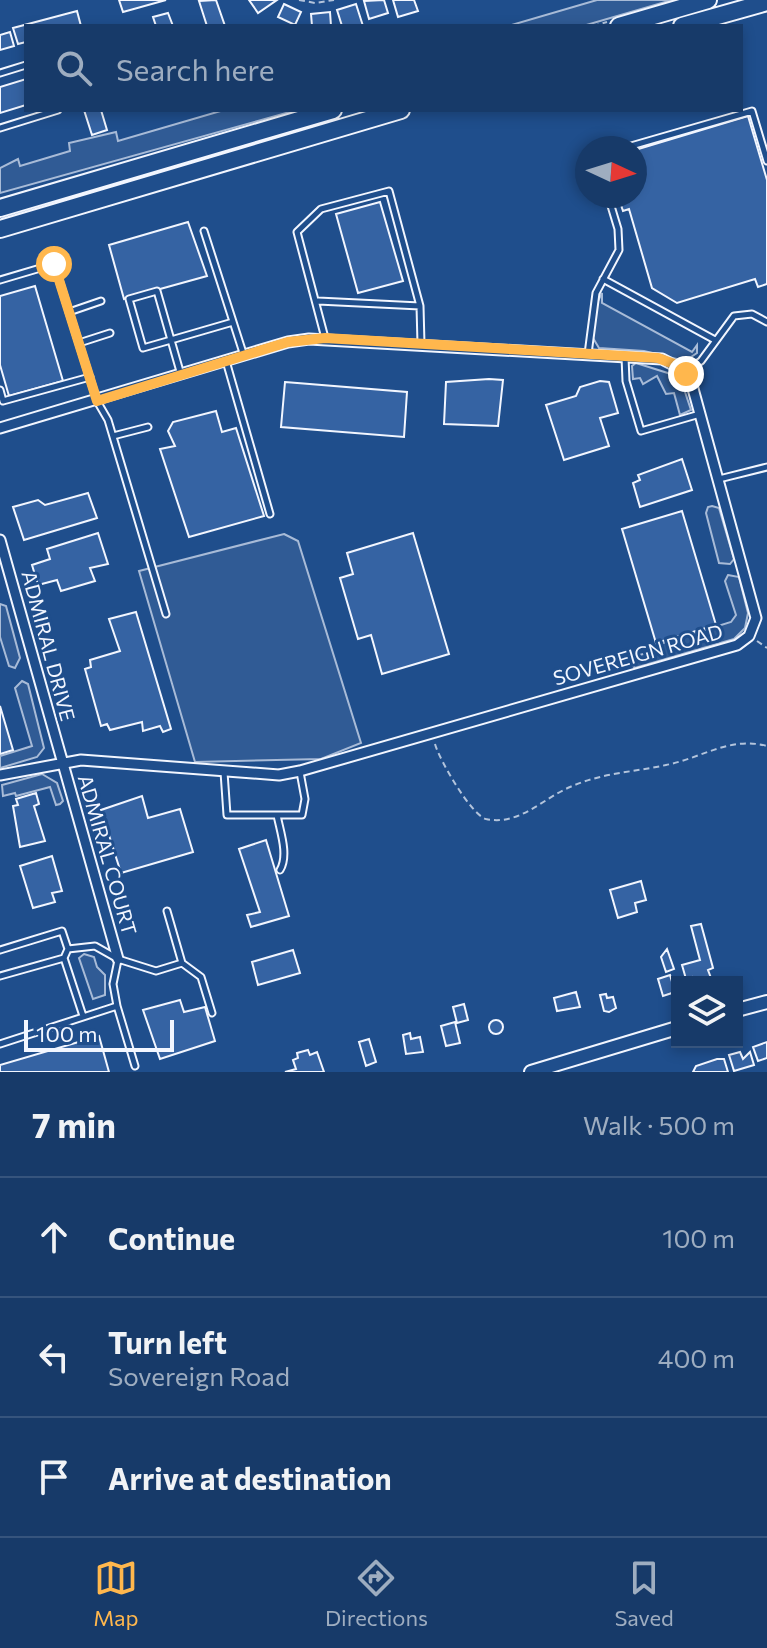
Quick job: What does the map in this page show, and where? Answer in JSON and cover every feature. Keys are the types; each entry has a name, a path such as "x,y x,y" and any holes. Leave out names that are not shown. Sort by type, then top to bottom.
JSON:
{"highway":[{"path":"626,24 708,0"},
{"path":"689,24 767,2"},
{"path":"0,208 326,112"},
{"path":"0,229 394,112"}],"street":[{"path":"0,428 288,342 325,338 662,359 684,373"},
{"name":"SOVEREIGN ROAD","path":"0,775 81,760 279,775 432,735 734,646 749,636 756,613 700,414 684,373"},
{"name":"ADMIRAL DRIVE","path":"0,540 61,762"},
{"name":"ADMIRAL COURT","path":"61,762 118,959"},
{"path":"743,1008 767,1002"},
{"path":"531,1072 671,1030"}],"lane":[{"path":"0,73 24,66"},
{"path":"647,141 752,111 767,161"},
{"path":"0,128 52,112"},
{"path":"325,338 297,232 321,209 389,191 420,306 421,344"},
{"path":"588,354 591,312 603,279 615,260 620,240 611,208"},
{"path":"204,231 244,356"},
{"path":"0,280 54,264 97,401 113,436 166,614"},
{"path":"603,279 715,340"},
{"path":"181,375 171,340 157,291 129,299 143,348 171,340 233,322"},
{"path":"69,312 101,301"},
{"path":"317,301 420,306"},
{"path":"684,373 701,361 729,320 740,314 758,315 767,321"},
{"path":"79,343 110,333"},
{"path":"625,356 626,381 641,431 700,414"},
{"path":"226,361 270,514"},
{"path":"0,390 3,401 90,377"},
{"path":"113,436 148,427"},
{"path":"719,479 767,467"},
{"path":"224,771 227,815 302,815 305,799 300,771"},
{"path":"277,815 284,865 280,870"},
{"path":"167,911 182,963 201,977 212,1013"},
{"path":"0,950 62,931 68,949 64,958 83,1016"},
{"path":"68,949 95,946 118,959 156,971 182,963"},
{"path":"0,976 64,958"},
{"path":"118,959 113,984 135,1066"},
{"path":"0,1044 117,1006"}],"path":[{"path":"299,0 315,3 334,0"},
{"path":"749,636 767,648"},
{"path":"432,735 436,750 472,809 483,818 497,819 517,818 571,786 605,775 666,765 725,745 750,741 767,746"}],"shaded area":[{"path":"597,0 672,0 590,24 515,24"},
{"path":"217,112 290,112 0,193 0,168 18,159 20,166 70,151 69,143 116,132 118,141"},
{"path":"602,293 602,303 692,352 697,345 697,353 685,361 644,351 599,348 593,338 596,305"},
{"path":"636,363 674,375 682,383 691,410 680,415 674,393 666,394 657,376 643,384 640,378 633,379 632,366"},
{"path":"712,506 719,508 734,559 730,564 719,563 706,513"},
{"path":"284,534 298,541 361,743 321,759 195,762 139,571"},
{"path":"728,575 739,577 748,613 745,628 734,639 635,668 631,664 634,656 648,653 647,648 731,622 736,615 725,581"},
{"path":"0,604 6,606 20,658 15,668 9,666 0,637"},
{"path":"22,681 28,684 44,748 37,757 0,768 0,756 32,746 15,688"},
{"path":"42,774 57,783 63,801 60,804 56,805 50,787 16,796 15,793 3,796 2,785"},
{"path":"84,954 94,957 97,967 105,975 105,995 93,999 79,958"}],"building":[{"path":"119,0 166,0 123,12"},
{"path":"216,0 224,24 206,24 199,1"},
{"path":"249,0 277,0 258,13"},
{"path":"384,0 388,13 369,19 364,1"},
{"path":"393,0 414,0 418,11 398,17"},
{"path":"284,4 301,12 295,24 278,17"},
{"path":"356,4 362,24 341,24 337,10"},
{"path":"77,11 80,24 28,24"},
{"path":"330,12 331,24 312,24 311,14"},
{"path":"168,13 172,24 155,24 153,17"},
{"path":"24,25 24,42 18,44 13,28"},
{"path":"10,32 14,46 0,50 0,35"},
{"path":"24,80 24,106 0,113 0,87"},
{"path":"85,112 102,112 107,130 92,135"},
{"path":"748,116 767,180 767,284 758,287 755,279 677,303 652,288 629,209 623,211 622,208 647,208 647,146"},
{"path":"380,202 403,281 358,293 336,214"},
{"path":"188,222 207,276 124,299 109,245"},
{"path":"35,286 63,381 9,396 0,365 0,296"},
{"path":"503,380 498,426 444,424 446,382"},
{"path":"600,381 609,382 618,413 600,418 609,446 564,460 546,405 576,396 580,387"},
{"path":"285,382 407,392 404,437 281,427"},
{"path":"216,411 222,432 236,428 264,516 189,537 160,449 175,446 168,431 173,422"},
{"path":"682,459 692,490 640,507 633,483 640,480 638,475"},
{"path":"88,493 97,518 24,540 13,507 38,500 45,505"},
{"path":"682,511 716,625 656,643 622,529"},
{"path":"98,533 108,564 90,568 95,581 61,591 57,580 38,585 32,565 50,559 47,549"},
{"path":"413,533 449,654 382,674 371,635 358,639 340,578 353,574 347,553"},
{"path":"136,612 171,729 163,732 160,726 143,731 142,722 110,730 107,724 101,726 85,669 91,667 90,660 120,651 109,619"},
{"path":"0,706 13,750 0,754"},
{"path":"36,793 39,804 34,806 45,841 20,847 13,806 18,805 16,799"},
{"path":"142,796 148,818 180,809 193,852 121,873 101,810"},
{"path":"266,840 289,916 251,927 247,915 260,912 239,849"},
{"path":"52,856 62,891 52,893 55,902 33,908 20,866"},
{"path":"641,881 646,900 635,903 637,912 618,918 610,890"},
{"path":"701,924 713,968 708,970 710,976 685,976 682,965 700,960 691,926"},
{"path":"667,949 674,969 666,972 661,957"},
{"path":"293,950 300,973 258,985 252,962"},
{"path":"670,975 671,993 663,996 658,979"},
{"path":"576,992 580,1007 557,1011 554,998"},
{"path":"606,994 607,998 613,997 616,1008 609,1012 604,1011 600,995"},
{"path":"180,1000 184,1012 205,1007 215,1041 160,1059 143,1010"},
{"path":"464,1004 468,1020 457,1023 453,1007"},
{"path":"496,1020 503,1027 496,1034 489,1027"},
{"path":"455,1022 460,1043 446,1046 441,1026"},
{"path":"410,1033 411,1039 420,1037 423,1052 406,1054 403,1035"},
{"path":"99,1036 109,1072 0,1072 0,1065"},
{"path":"369,1039 376,1062 366,1066 359,1042"},
{"path":"767,1042 767,1058 758,1061 753,1047"},
{"path":"308,1050 310,1055 317,1052 324,1072 285,1072 296,1069 293,1060 298,1058 297,1053"},
{"path":"740,1052 743,1059 750,1052 754,1065 734,1071 729,1055"},
{"path":"724,1059 728,1072 693,1072 696,1066"}],"route":[{"path":"54,264 97,401 288,342 325,338 658,358 674,364 686,374"}]}
